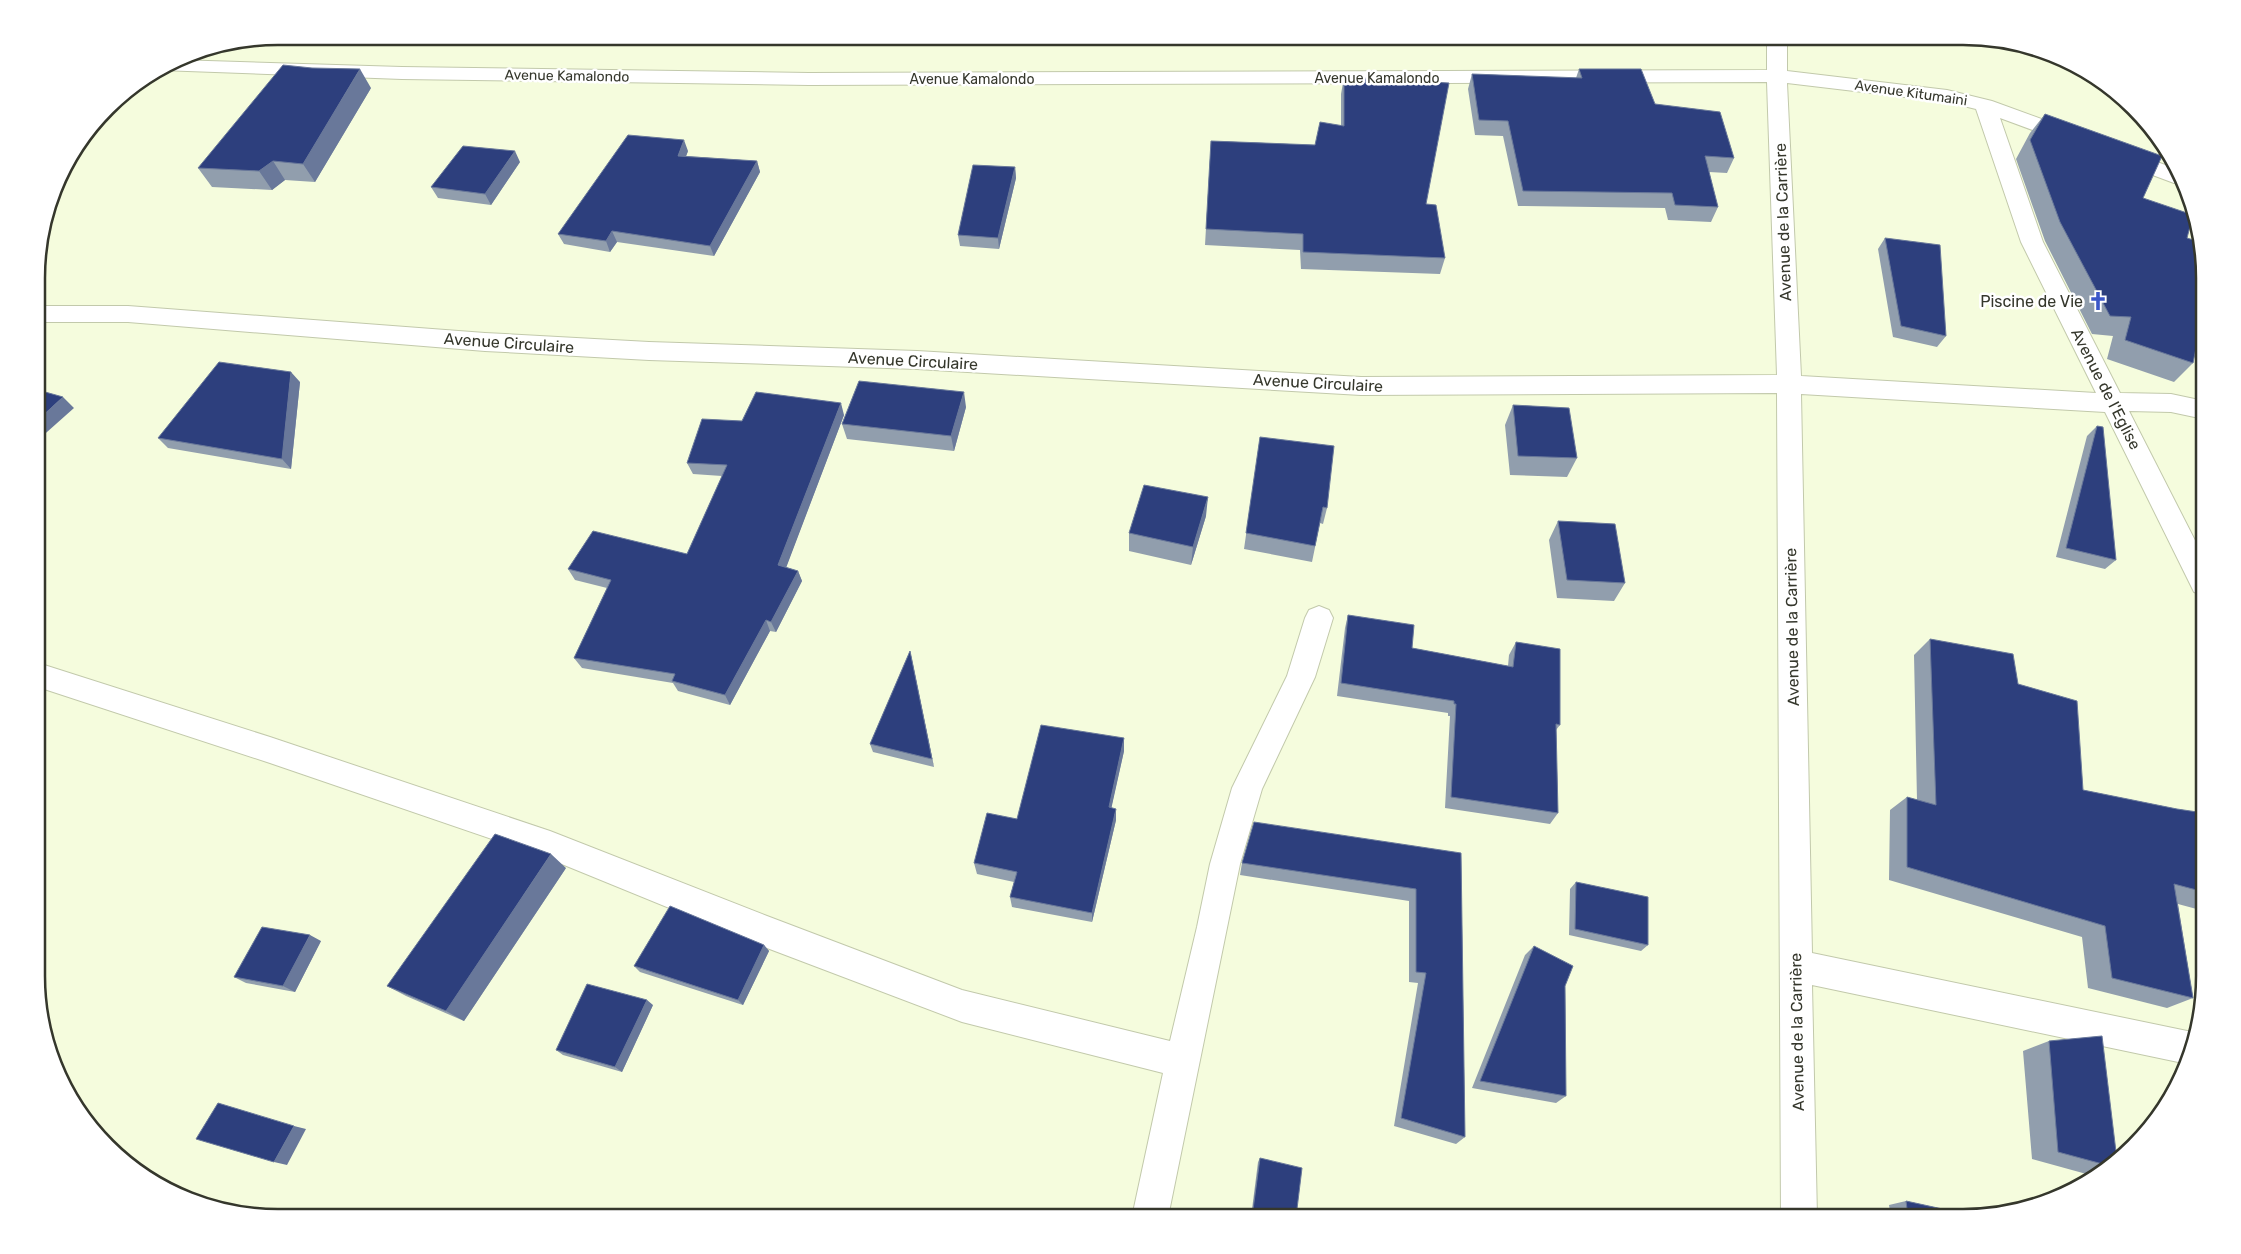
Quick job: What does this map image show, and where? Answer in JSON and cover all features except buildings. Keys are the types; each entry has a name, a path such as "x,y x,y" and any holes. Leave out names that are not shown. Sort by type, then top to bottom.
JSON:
{"street":[{"name":"Avenue de la Carrière","path":"1777,45 1789,384 1798,1209"},
{"name":"Avenue Kamalondo","path":"181,66 402,73 809,79 1777,76"},
{"name":"Avenue Kitumaini","path":"1777,76 1925,92 1986,105 2172,175"},
{"name":"Avenue de l'Eglise","path":"1986,105 2032,242 2196,568"},
{"name":"Avenue Circulaire","path":"45,314 128,314 485,342 649,351 917,360 1362,386 1789,384 2114,403 2155,400 2196,408"},
{"path":"1152,1209 1225,864 1247,788 1301,677 1319,618"},
{"path":"45,677 270,750 550,846 962,1006 1182,1061"},
{"path":"1796,966 2185,1046"}],"place":[{"name":"Piscine de Vie","path":"2098,301"}]}
